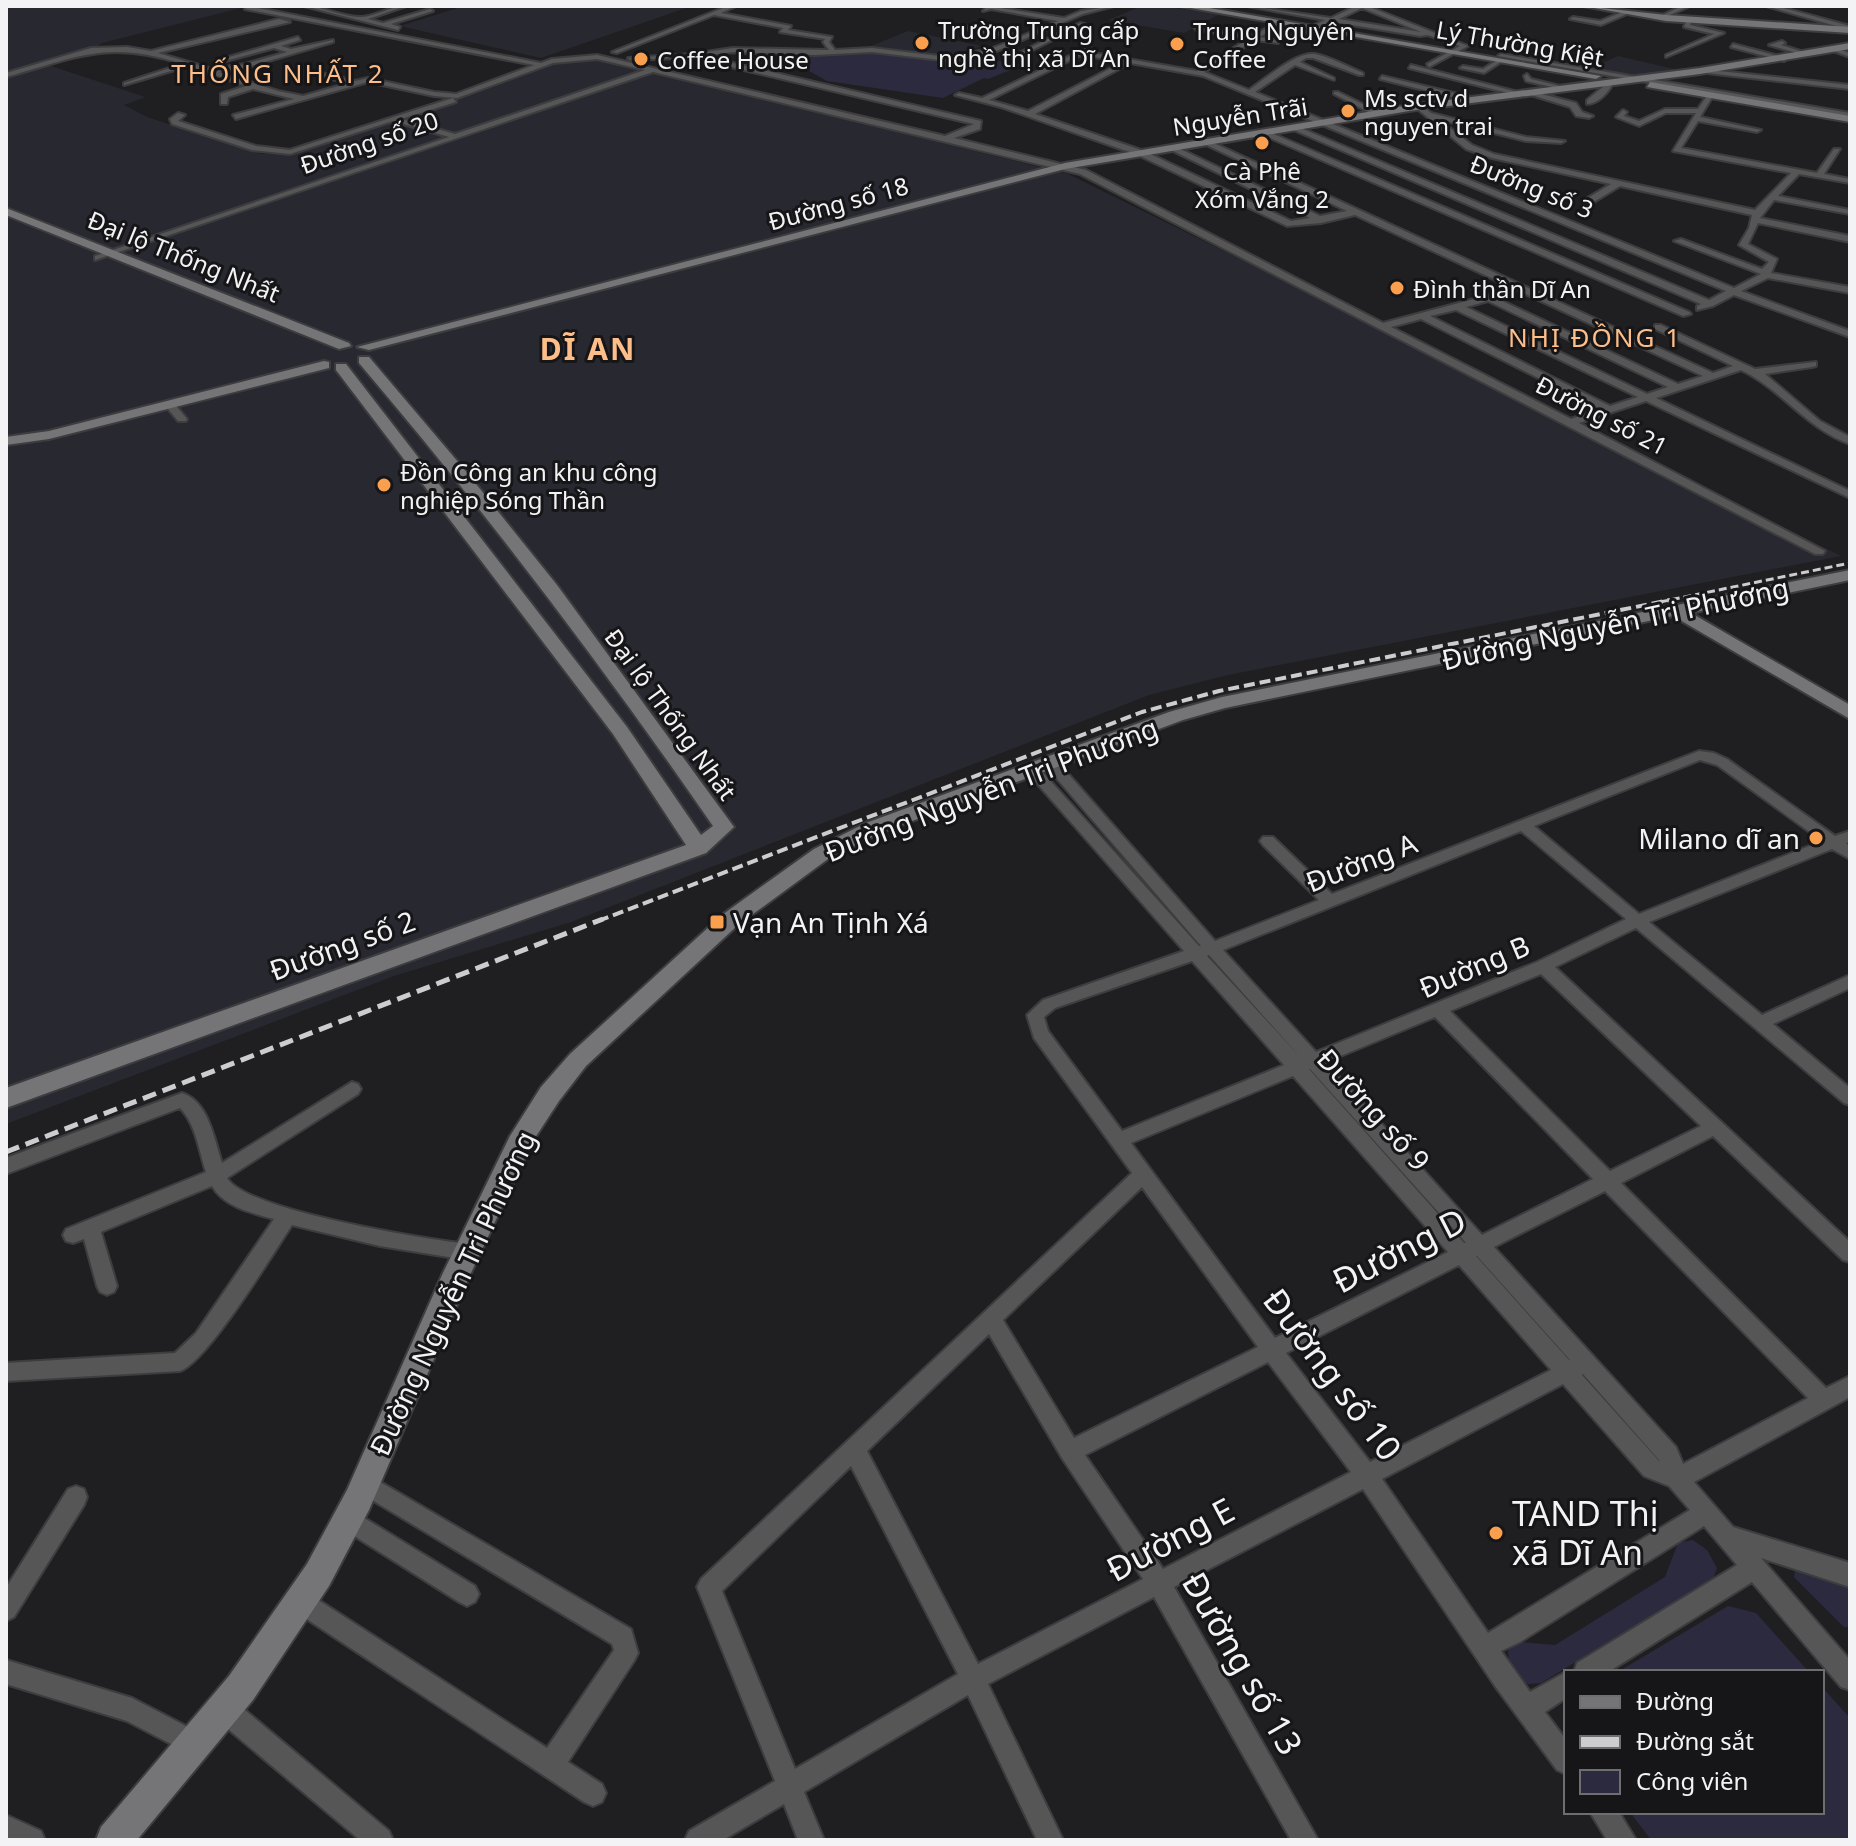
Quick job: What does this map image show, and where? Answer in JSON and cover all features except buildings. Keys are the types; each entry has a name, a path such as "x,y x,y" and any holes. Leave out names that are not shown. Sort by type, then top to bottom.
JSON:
{"street":[{"path":"311,6 552,61"},
{"path":"336,13 359,6"},
{"path":"362,18 403,6"},
{"path":"385,24 430,11 412,6"},
{"path":"236,117 373,80 457,96 552,61 596,57 639,45 733,6"},
{"path":"831,6 849,9"},
{"path":"610,59 692,56 734,50 766,53 878,50 939,60 994,50 1068,19 1111,6"},
{"name":"Lý Thường Kiệt","path":"1183,6 1275,25 1311,27 1501,58 1825,118 1850,117"},
{"path":"1250,6 1429,33"},
{"path":"1303,6 1341,9 1362,6 1465,46 1429,65"},
{"path":"1587,6 1659,18 1810,32 1850,29"},
{"path":"1659,18 1687,6"},
{"path":"985,10 990,7 1087,21 1020,54"},
{"path":"1776,7 1850,29"},
{"path":"247,8 541,65"},
{"path":"1299,43 1287,40 1329,19 1341,9"},
{"path":"1341,9 1387,29"},
{"path":"1604,9 1570,20 1601,23 1622,10"},
{"path":"715,14 789,27 780,31 830,38 826,42 833,52"},
{"path":"1668,56 1721,33 1686,26 1689,20"},
{"path":"150,54 268,24 304,21"},
{"path":"268,24 311,34"},
{"path":"1199,72 1275,25 1292,31"},
{"path":"965,27 1024,38"},
{"path":"1196,28 1276,42"},
{"path":"199,67 298,39"},
{"path":"275,46 291,51 331,41"},
{"path":"734,50 748,41"},
{"path":"1782,43 1772,45 1807,54"},
{"path":"1733,46 1784,59"},
{"name":"Nguyễn Trãi","path":"1065,166 1379,114 1627,82 1850,46"},
{"path":"6,75 97,49 150,54 189,63 304,98"},
{"path":"983,100 1089,49"},
{"path":"1833,49 1850,55"},
{"path":"994,50 1034,56"},
{"path":"211,72 294,52 291,51"},
{"path":"727,74 766,53 779,57 784,60 782,62"},
{"name":"Đường số 3","path":"1081,53 1199,72 1736,292 1850,334"},
{"path":"692,56 727,74"},
{"path":"1250,92 1293,62 1313,56 1361,74"},
{"path":"596,57 655,69 727,74 758,72 978,123 977,127 946,138"},
{"path":"1458,67 1484,71 1501,58 1850,117"},
{"path":"1048,59 1063,62"},
{"path":"1029,114 1128,62"},
{"path":"1293,62 1332,79"},
{"path":"126,84 189,63"},
{"path":"758,72 770,67"},
{"path":"1411,67 1573,105 1579,114 1589,116"},
{"name":"Đường số 20","path":"98,258 452,135 655,69"},
{"path":"1700,71 1850,87"},
{"path":"1824,84 1843,73"},
{"name":"Đường số 21","path":"727,74 946,138 1083,172 1819,551"},
{"path":"322,75 355,83"},
{"path":"1527,76 1528,80 1565,88"},
{"path":"1382,78 1472,100"},
{"path":"1590,102 1610,83"},
{"path":"224,102 222,97 257,85"},
{"path":"1336,93 1379,114"},
{"path":"839,101 860,95"},
{"path":"959,95 1029,114 1141,153 1290,224 1356,212"},
{"path":"1711,95 1676,149 1848,180"},
{"path":"181,115 174,119 175,122 255,148 290,152 459,98 457,96"},
{"path":"243,108 267,102 279,105"},
{"path":"1423,110 1526,139 1561,141"},
{"path":"1423,110 1479,151 1850,239"},
{"path":"1623,112 1620,117 1639,124 1665,111 1698,115 1750,132"},
{"path":"394,119 452,135"},
{"path":"1486,128 1498,127"},
{"path":"1293,128 1710,304"},
{"path":"1264,132 1686,314"},
{"path":"1204,142 1712,376"},
{"path":"1171,148 1321,220"},
{"path":"1819,175 1837,151"},
{"path":"1627,336 1658,327 1710,304 1766,274 1774,261 1743,245 1756,217 1801,158"},
{"name":"Đường số 18","path":"327,360 366,354 481,320 580,298 622,283 1065,166"},
{"path":"1840,189 1848,180"},
{"path":"1589,201 1617,184"},
{"path":"1773,197 1850,212"},
{"name":"Đại lộ Thống Nhất","path":"6,211 344,346"},
{"path":"1822,216 1850,221"},
{"path":"12,225 36,222"},
{"name":"Đại lộ Thống Nhất","path":"12,225 98,258 327,360 397,442 582,682 699,848 724,827 654,724 366,354"},
{"path":"1678,241 1766,274 1850,290"},
{"path":"1383,326 1523,289"},
{"path":"1489,298 1678,388"},
{"path":"1458,307 1850,495"},
{"path":"1422,316 1610,410"},
{"path":"1658,327 1755,372 1816,423 1850,441"},
{"path":"6,441 169,404 327,360 344,346 366,354"},
{"path":"24,438 56,426 327,360"},
{"path":"1755,372 1812,364"},
{"path":"1572,422 1743,366"},
{"path":"169,404 182,419"},
{"path":"397,442 427,435"},
{"path":"432,487 462,479"},
{"name":"Đường Nguyễn Tri Phương","path":"114,1840 196,1745 301,1602 365,1484 467,1252 523,1136 558,1084 591,1048 730,920 790,873 837,845 1176,716 1222,703 1850,575"},
{"path":"527,610 559,602"},
{"path":"1676,611 1850,713"},
{"path":"582,682 613,672"},
{"name":"Đường A","path":"1040,1033 1035,1015 1049,1004 1331,902 1699,755 1722,762 1842,840"},
{"name":"Đường số 9","path":"1042,766 1577,1367 1652,1469 1677,1479 1849,1676"},
{"path":"652,778 682,767"},
{"path":"1524,826 1850,1098"},
{"path":"1842,840 1850,854"},
{"name":"Đường B","path":"1118,1140 1543,966 1636,921 1842,840"},
{"path":"1268,841 1331,902"},
{"name":"Đường số 2","path":"6,1098 699,848"},
{"path":"1543,966 1850,1254"},
{"path":"1760,1023 1850,981"},
{"path":"1438,1010 1823,1399"},
{"name":"Đường số 10","path":"1040,1033 1366,1474 1564,1758"},
{"path":"107,1286 82,1232 216,1176 352,1089"},
{"path":"6,1166 182,1100 194,1108 216,1176 229,1195 238,1200 406,1244 467,1252"},
{"name":"Đường D","path":"1070,1451 1713,1128"},
{"path":"811,1840 709,1587 1142,1175"},
{"path":"6,1372 180,1362 203,1339 288,1215"},
{"name":"Đường số 13","path":"991,1318 1070,1451 1159,1583 1301,1839"},
{"name":"Đường E","path":"698,1840 973,1679 1577,1367"},
{"path":"1677,1479 1850,1386"},
{"path":"854,1449 973,1679 1050,1840"},
{"path":"365,1484 623,1637 626,1653 551,1765"},
{"path":"6,1609 76,1497"},
{"path":"1484,1647 1512,1634 1705,1513"},
{"path":"348,1519 467,1594"},
{"path":"1726,1536 1850,1575"},
{"path":"1589,1670 1754,1568"},
{"path":"301,1602 593,1793"},
{"path":"6,1672 132,1710 196,1745"},
{"path":"1528,1708 1564,1685"},
{"path":"224,1709 380,1840"},
{"path":"1604,1814 1623,1840"},
{"path":"6,1828 32,1840"}],"shaded area":[{"path":"6,6 249,6 102,43 96,48 45,64 145,97 124,105 147,117 261,154 294,154 552,62 599,58 1068,174 1841,556 1228,675 1149,695 571,922 394,976 6,1124"},
{"path":"464,6 692,6 541,58 400,26"},
{"path":"1142,6 1164,6 1218,15 1184,33 1108,20"},
{"name":"Trường Trung cấp nghề thị xã Dĩ An","path":"908,31 982,46 948,56 871,46"},
{"path":"1618,56 1682,71 1638,77 1589,69"}],"green space":[{"path":"877,51 938,62 983,58 1023,65 984,78 943,98 827,81 779,54"},
{"path":"1693,1540 1707,1550 1717,1568 1713,1579 1541,1683 1528,1684 1515,1673 1508,1657 1509,1646 1521,1642 1555,1645 1665,1577 1678,1543"},
{"path":"1796,1566 1850,1580 1850,1627 1844,1627 1794,1577"},
{"path":"1728,1606 1756,1613 1807,1670 1621,1670"},
{"path":"1824,1689 1850,1718 1850,1836 1845,1840 1651,1840 1632,1814 1824,1814"}],"railway":[{"path":"1660,602 1850,563"},
{"path":"598,921 1142,712 1219,691 1670,600"},
{"path":"6,1152 603,919"}],"place":[{"name":"Trường Trung cấp nghề thị xã Dĩ An","path":"922,43"},
{"name":"Trung Nguyên Coffee","path":"1177,44"},
{"name":"Coffee House","path":"641,59"},
{"name":"Ms sctv d nguyen trai","path":"1348,111"},
{"name":"Cà Phê Xóm Vắng 2","path":"1262,143"},
{"name":"Đình thần Dĩ An","path":"1397,288"},
{"name":"Đồn Công an khu công nghiệp Sóng Thần","path":"384,485"},
{"name":"Milano dĩ an","path":"1816,838"},
{"name":"Vạn An Tịnh Xá","path":"717,922"},
{"name":"TAND Thị xã Dĩ An","path":"1496,1533"}],"district":[{"name":"THỐNG NHẤT 2","path":"278,73"},
{"name":"NHỊ ĐỒNG 1","path":"1595,337"},
{"name":"DĨ AN","path":"588,348"}]}
